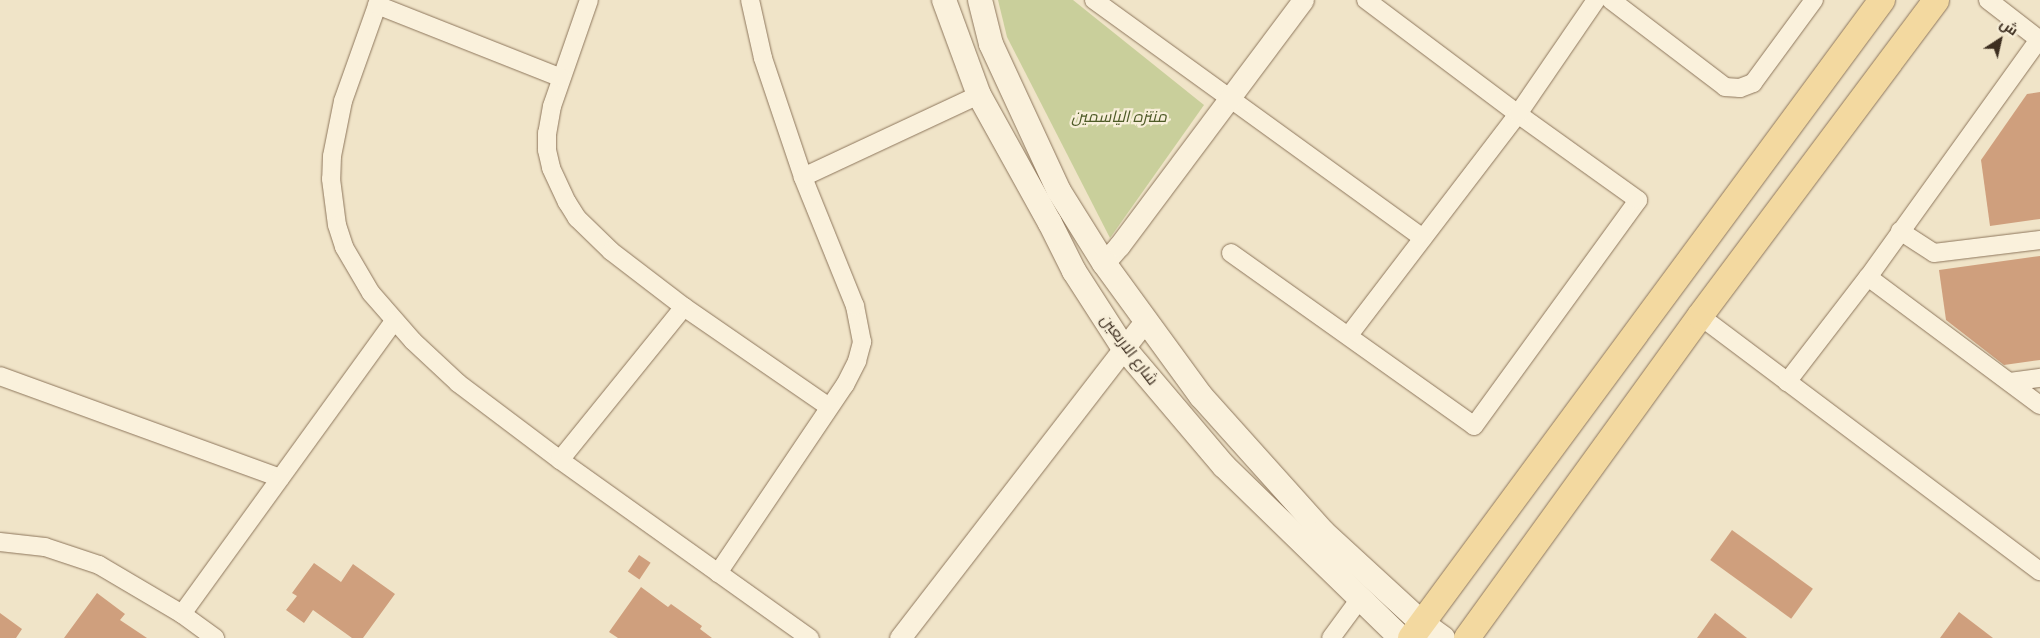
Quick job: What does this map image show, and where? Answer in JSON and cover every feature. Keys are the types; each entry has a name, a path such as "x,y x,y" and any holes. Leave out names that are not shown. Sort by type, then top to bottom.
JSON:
{"main road":[{"name":"شارع الاربعين","path":"944,0 979,95 1050,223 1074,271 1123,347 1224,466 1359,600 1401,638"},
{"path":"980,0 991,44 1059,191 1104,263 1201,396 1323,532 1416,630 1443,638"},
{"path":"1416,630 1882,0"},
{"path":"1467,638 1700,316 1936,0"}],"street":[{"path":"589,0 552,106 547,150 551,168 567,202 590,233 684,308 829,407"},
{"path":"718,573 858,362 862,342 855,306 803,177 763,58 750,0"},
{"path":"1094,0 1423,238"},
{"path":"1104,263 1119,246 1303,0"},
{"path":"1231,253 1349,335 1474,426 1638,200 1518,114 1366,0"},
{"path":"1349,335 1518,114 1596,0"},
{"path":"1611,0 1725,87 1740,88 1753,83 1814,0"},
{"path":"1788,382 1868,277 2040,39 1988,0"},
{"path":"561,78 378,3 343,102 332,156 331,179 336,225 344,247 371,293 394,321 458,383 560,460 810,638"},
{"path":"803,177 979,95"},
{"path":"1900,231 1934,252 2040,240"},
{"path":"1868,277 2040,405"},
{"path":"560,460 684,308"},
{"path":"1700,316 2040,571"},
{"path":"900,638 1123,347 1146,320"},
{"path":"182,614 394,321"},
{"path":"0,376 280,478"},
{"path":"2010,382 2040,378"},
{"path":"0,542 45,547 99,565 182,614 215,638"},
{"path":"1330,638 1359,600"}],"green space":[{"name":"منتزه الياسمين","path":"998,0 1073,0 1204,105 1110,238 1007,37"}],"building":[{"path":"2040,92 2040,219 1990,226 1981,160 2027,94"},
{"path":"2040,256 2040,360 2004,365 1946,320 1939,270"},
{"path":"1732,530 1813,589 1791,619 1710,560"},
{"path":"639,555 651,563 639,579 628,572"},
{"path":"314,563 341,582 353,564 395,594 363,638 352,638 313,610 304,623 286,610 297,596 292,593"},
{"path":"641,587 668,607 671,604 702,626 700,629 712,638 618,638 609,632"},
{"path":"97,593 125,614 120,620 147,638 64,638"},
{"path":"1959,612 1993,638 1940,638"},
{"path":"0,613 22,629 16,638 0,638"},
{"path":"1715,613 1747,638 1697,638"}]}
